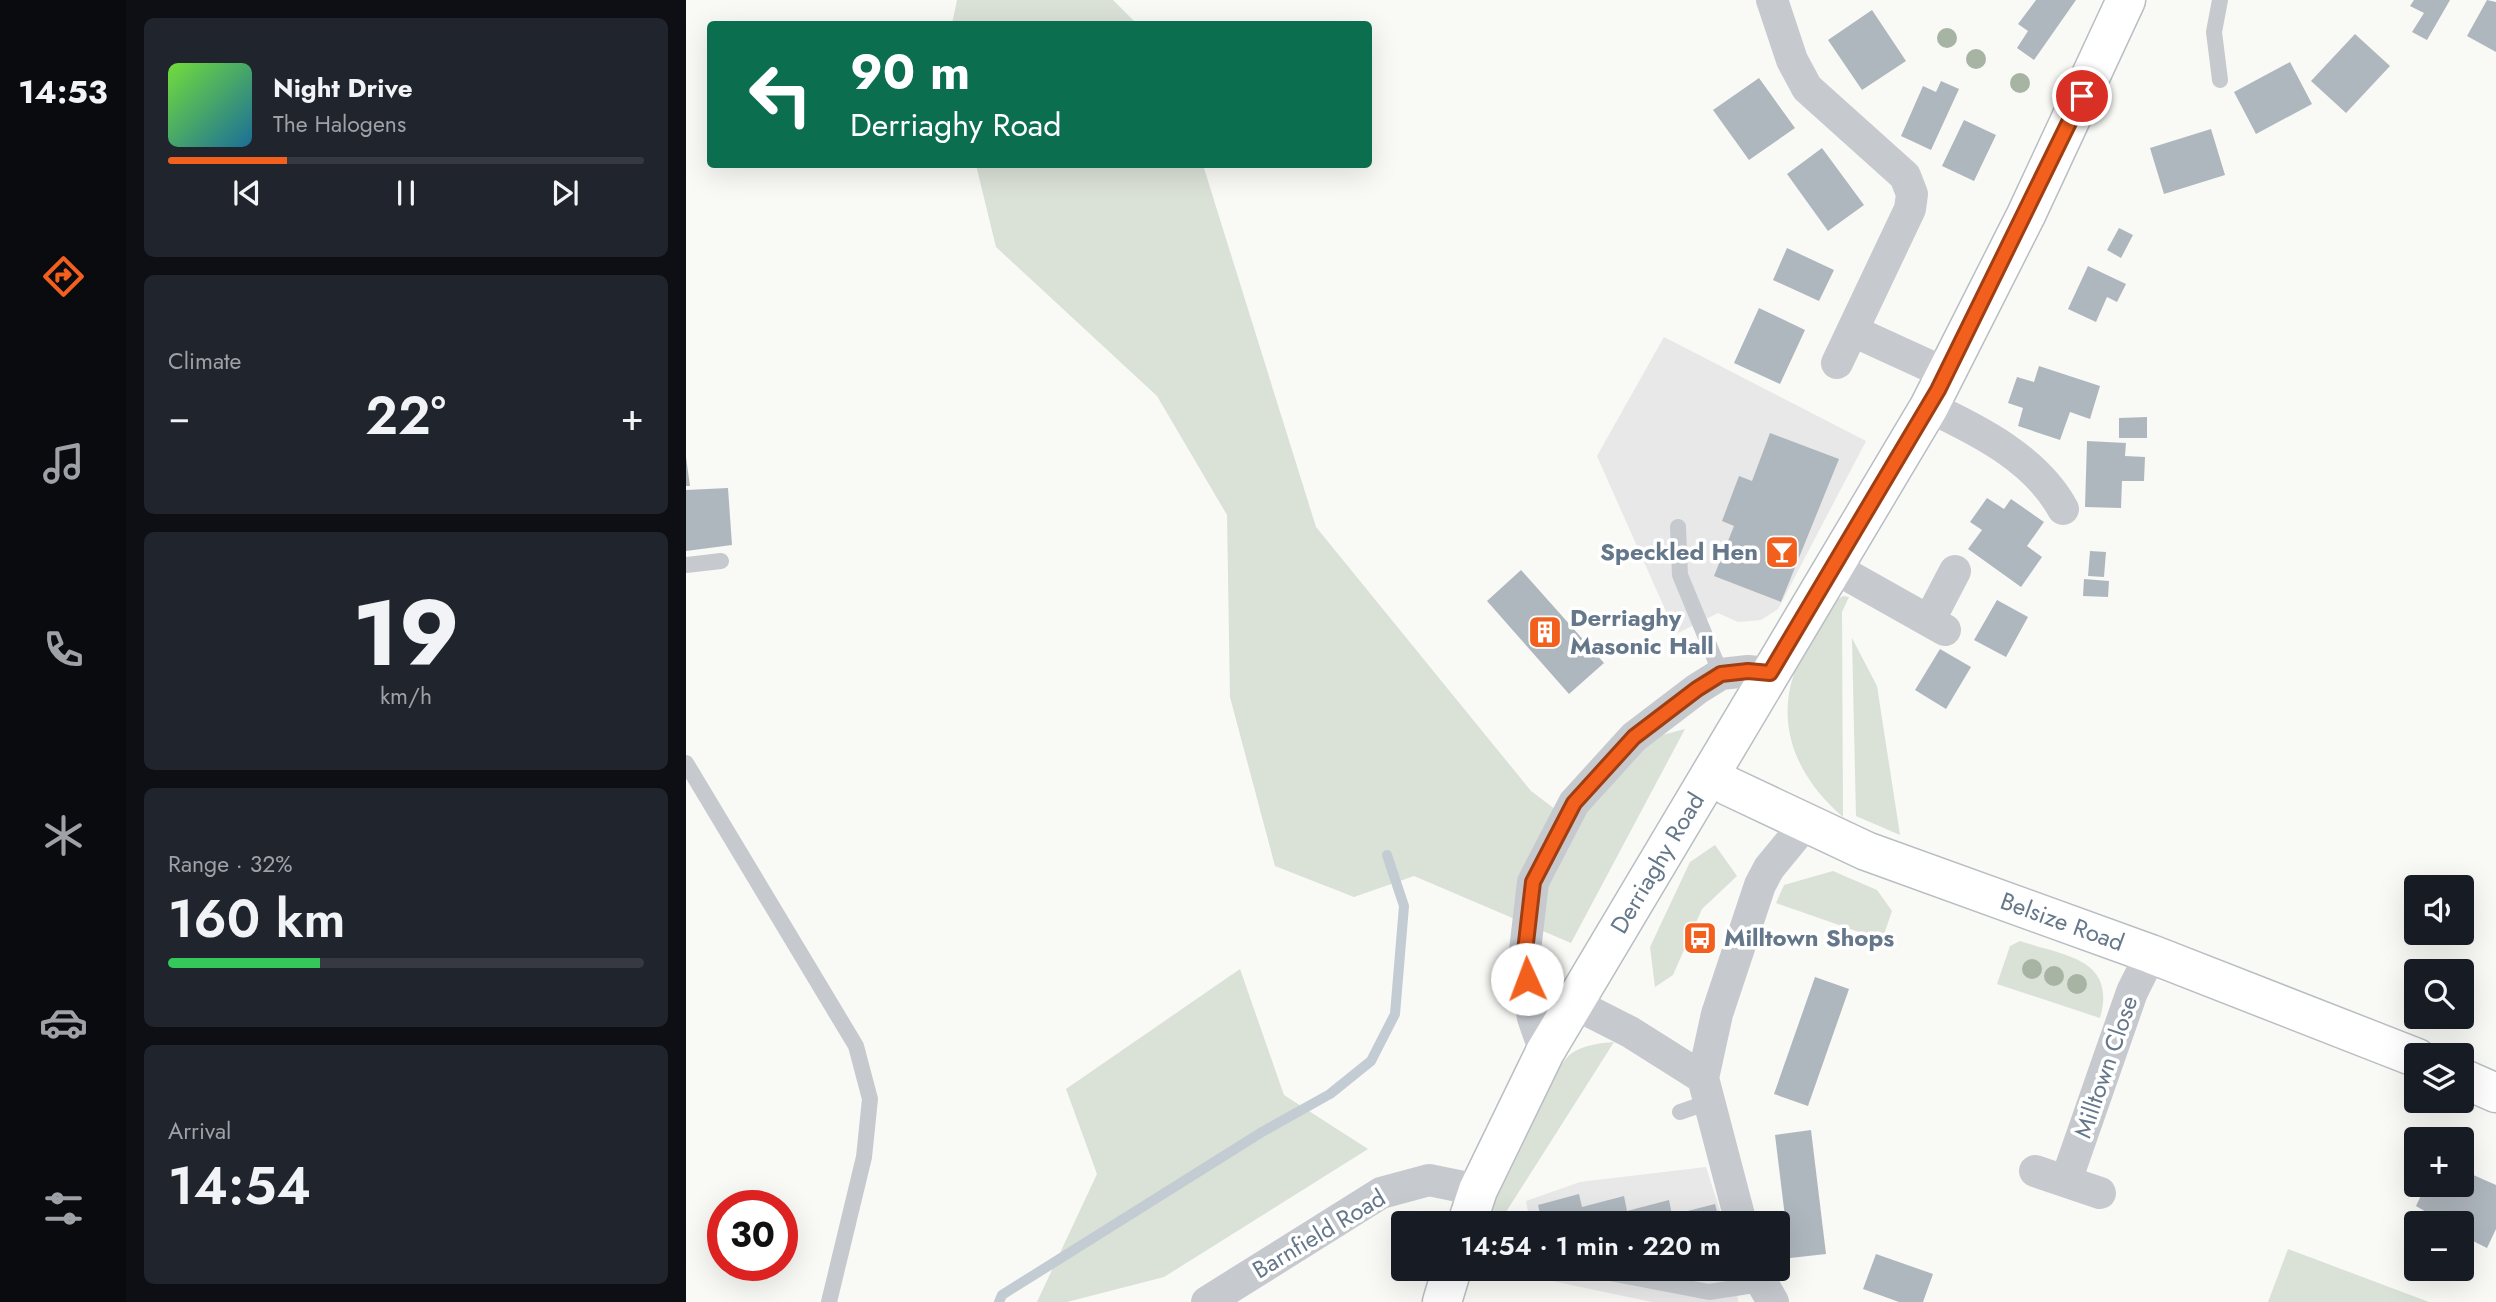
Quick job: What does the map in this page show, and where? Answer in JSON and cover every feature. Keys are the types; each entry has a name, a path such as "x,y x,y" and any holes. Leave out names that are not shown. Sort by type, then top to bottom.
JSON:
{"street":[{"path":"1772,0 1792,60 1807,88 1905,176 1912,194 1910,209 1837,363"},
{"name":"Derriaghy Road","path":"1472,1207 1545,1052 1938,390 2126,0"},
{"path":"1853,331 1938,390 1974,428 2019,458 2056,496 2063,509"},
{"path":"1833,567 1937,625 1955,571"},
{"path":"1545,1052 1533,1018 1524,960 1533,882 1574,803 1634,737 1721,674 1748,671 1770,673"},
{"name":"Belsize Road","path":"1711,774 1728,786 1806,823 1930,877 2151,954 2404,1053"},
{"path":"1697,1097 1717,1014 1749,915 1769,868 1806,823"},
{"name":"Milltown Close","path":"2066,1181 2132,992 2151,954"},
{"path":"1573,1003 1630,1031 1697,1097 1737,1211"},
{"path":"2474,1083 2496,1093"},
{"path":"2035,1171 2100,1193"},
{"name":"Barnfield Road","path":"1207,1302 1381,1192 1429,1180 1472,1207"},
{"path":"1442,1302 1448,1281"}],"lane":[{"path":"2220,0 2214,32 2220,80"},
{"path":"1678,527 1680,575 1721,674"},
{"path":"686,565 721,561"},
{"path":"686,763 856,1046 870,1099 864,1157 828,1302"},
{"path":"1651,1281 1709,1292 1763,1285"}],"shaded area":[{"path":"957,0 1113,0 1134,21 953,21"},
{"path":"977,168 1204,168 1316,527 1531,791 1575,824 1647,739 1685,729 1571,943 1414,876 1354,897 1275,866 1230,697 1227,515 1157,396 996,247"},
{"path":"1664,337 1866,441 1778,609 1761,620 1738,622 1718,613 1676,634 1597,456"},
{"path":"1843,596 1849,597 1842,612 1843,817 1826,801 1800,764 1792,744 1788,702 1792,680 1805,650 1835,601"},
{"path":"1852,638 1877,686 1900,835 1856,816"},
{"path":"1715,845 1737,876 1702,909 1673,975 1655,987 1650,947 1690,862"},
{"path":"1833,871 1877,890 1892,911 1882,940 1776,903 1784,885"},
{"path":"2020,941 2069,956 2094,971 2101,983 2103,998 2100,1018 1997,984 2010,946"},
{"path":"1240,969 1284,1095 1368,1149 1164,1277 1067,1302 1037,1302 1097,1174 1066,1089"},
{"path":"1614,1042 1507,1211 1491,1211 1524,1132 1550,1082 1572,1053 1598,1044"},
{"path":"1706,1167 1720,1211 1528,1211 1526,1201 1580,1182"},
{"path":"2288,1249 2429,1302 2268,1302"},
{"path":"1552,1281 1736,1281 1738,1302 1652,1302"}],"building":[{"path":"2036,0 2076,0 2034,60 2017,48 2028,31 2018,24"},
{"path":"2414,0 2450,0 2427,40 2412,32 2424,13 2410,6"},
{"path":"2487,0 2496,2 2496,52 2467,36"},
{"path":"1872,10 1906,61 1862,90 1828,40"},
{"path":"2355,34 2390,66 2346,113 2311,81"},
{"path":"2290,62 2312,104 2256,134 2234,92"},
{"path":"1759,78 1795,128 1749,160 1713,110"},
{"path":"1941,81 1959,89 1931,150 1901,136 1923,86 1936,92"},
{"path":"1964,120 1996,135 1974,181 1942,166"},
{"path":"2211,129 2225,175 2164,194 2150,148"},
{"path":"1822,148 1864,205 1828,231 1787,174"},
{"path":"2119,228 2133,235 2121,258 2107,250"},
{"path":"1787,248 1834,270 1819,301 1773,280"},
{"path":"2088,266 2126,284 2117,302 2107,297 2096,322 2068,309"},
{"path":"1759,308 1805,330 1780,384 1734,363"},
{"path":"2039,366 2100,386 2090,419 2070,412 2060,440 2018,426 2023,408 2008,403 2017,377 2034,382"},
{"path":"2147,417 2147,438 2119,438 2119,418"},
{"path":"1770,433 1839,459 1781,602 1714,576 1734,526 1722,521 1739,476 1752,481"},
{"path":"2087,441 2126,443 2125,456 2145,457 2144,481 2122,481 2121,508 2085,507"},
{"path":"686,457 690,486 686,486"},
{"path":"728,488 732,545 686,551 686,490"},
{"path":"1987,498 2004,509 2011,499 2044,522 2027,546 2042,557 2021,587 1968,549 1982,530 1970,522"},
{"path":"2090,551 2106,552 2104,577 2088,576"},
{"name":"Derriaghy Masonic Hall","path":"1521,570 1604,663 1569,694 1487,601"},
{"path":"2084,579 2109,581 2108,597 2083,596"},
{"path":"1997,600 2028,617 2006,657 1974,640"},
{"path":"1940,649 1971,667 1946,709 1915,690"},
{"path":"1815,977 1849,989 1808,1106 1774,1094"},
{"path":"1811,1130 1826,1254 1790,1258 1790,1211 1784,1211 1775,1135"},
{"path":"2474,1175 2496,1185 2496,1229 2487,1248 2474,1242 2474,1211 2425,1211 2416,1206 2420,1197 2474,1197"},
{"path":"1579,1194 1582,1207 1624,1196 1627,1211 1539,1211 1538,1205"},
{"path":"1669,1200 1671,1211 1627,1211"},
{"path":"1715,1204 1717,1211 1688,1211"},
{"path":"1876,1254 1933,1274 1923,1302 1899,1302 1863,1289"}],"waterway":[{"path":"999,1302 1002,1295 1262,1132 1330,1094 1371,1061 1395,1014 1404,906 1387,855"}],"place":[{"name":"Speckled Hen","path":"1782,552"},
{"name":"Derriaghy Masonic Hall","path":"1545,632"},
{"name":"Milltown Shops","path":"1700,938"}],"route":[{"path":"1527,979 1524,960 1533,882 1574,803 1634,737 1697,689 1721,674 1748,671 1770,673 1929,407 2026,215 2082,96"}]}
